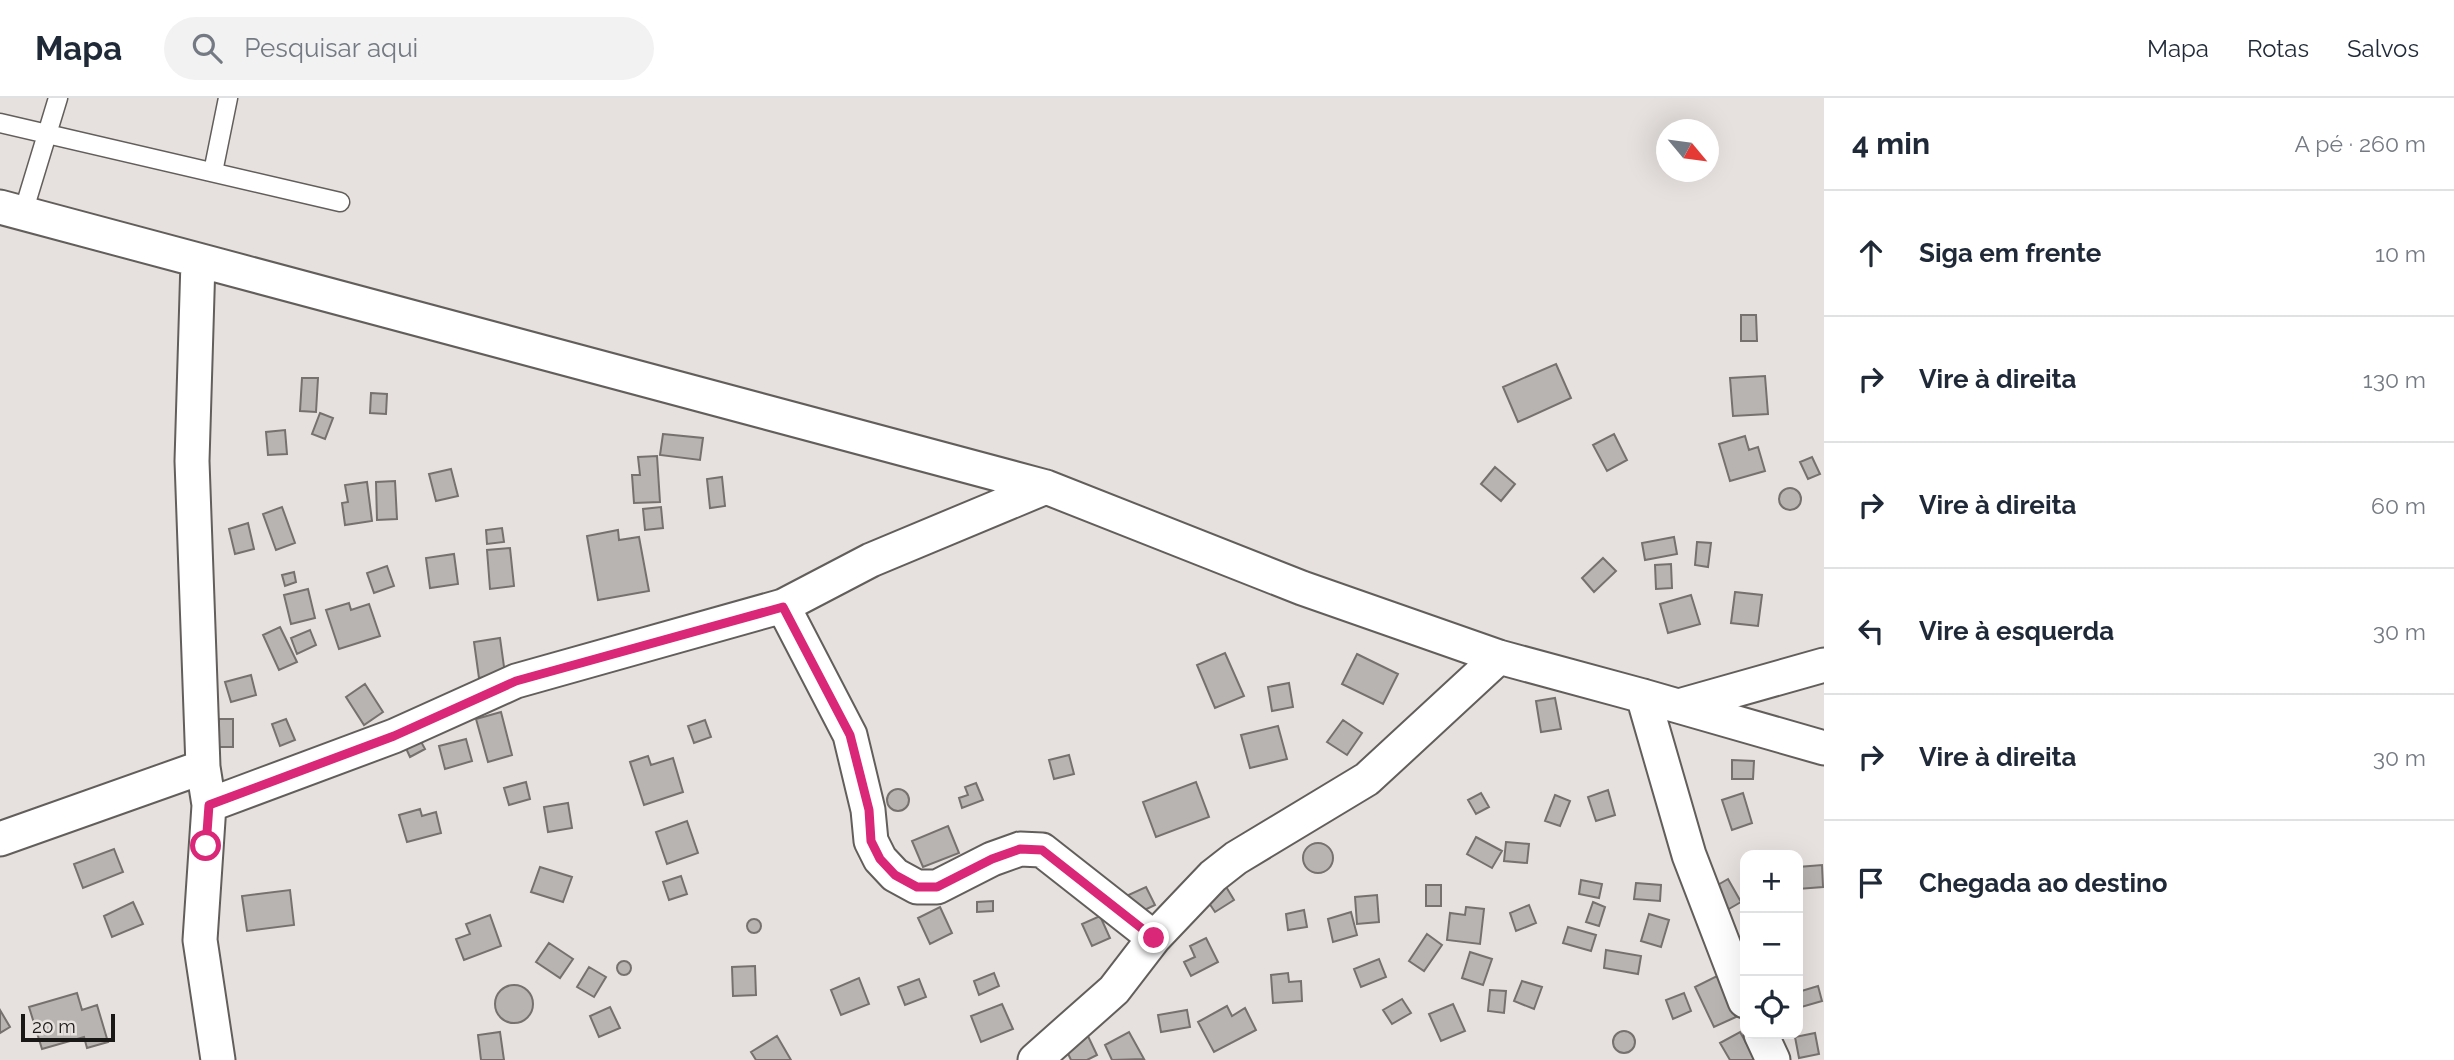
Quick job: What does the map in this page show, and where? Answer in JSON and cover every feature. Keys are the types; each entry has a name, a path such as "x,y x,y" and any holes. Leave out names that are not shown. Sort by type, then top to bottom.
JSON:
{"street":[{"path":"11,210 1046,487 1302,588 1499,657 1643,695 1824,748"},
{"path":"198,261 192,461 203,767 209,805 200,940 218,1060"},
{"path":"209,805 394,736 516,681 783,607 871,560 1046,487"},
{"path":"783,607 850,735 869,810 871,841 880,859 895,875 917,887 937,887 992,859 1020,849 1042,850 1154,938"},
{"path":"1035,1060 1114,990 1154,938 1213,876 1236,858 1367,779 1499,657"},
{"path":"1679,706 1824,665"},
{"path":"1643,695 1689,855 1740,988"},
{"path":"0,839 203,767"},
{"path":"1763,1039 1773,1060"}],"lane":[{"path":"11,210 47,135 58,98"},
{"path":"213,172 228,98"},
{"path":"0,123 340,202"}],"building":[{"path":"1741,315 1756,315 1757,341 1741,341"},
{"path":"1556,364 1571,398 1518,422 1503,387"},
{"path":"1765,376 1768,414 1733,416 1730,378"},
{"path":"302,378 318,378 316,412 300,411"},
{"path":"371,393 387,394 386,414 370,413"},
{"path":"320,413 333,418 325,439 312,434"},
{"path":"285,430 287,454 268,455 266,432"},
{"path":"663,434 703,438 700,460 660,455"},
{"path":"1614,434 1627,460 1607,471 1593,445"},
{"path":"1745,436 1749,450 1758,447 1765,471 1730,481 1719,444"},
{"path":"657,456 660,502 634,503 632,475 640,475 638,457"},
{"path":"1812,457 1820,474 1808,479 1800,462"},
{"path":"1495,467 1515,484 1501,501 1481,484"},
{"path":"451,469 458,496 436,501 429,474"},
{"path":"722,477 725,506 710,508 707,479"},
{"path":"395,481 397,519 377,520 376,482"},
{"path":"367,482 372,521 345,525 342,503 348,502 345,485"},
{"path":"1790,488 1798,491 1801,499 1798,507 1790,510 1782,507 1779,499 1782,491"},
{"path":"282,507 295,543 276,550 263,514"},
{"path":"661,507 663,528 645,530 643,509"},
{"path":"248,523 254,549 235,554 229,529"},
{"path":"502,528 504,542 487,544 486,530"},
{"path":"618,530 619,540 639,537 649,591 598,600 587,536"},
{"path":"1674,537 1677,554 1645,560 1642,543"},
{"path":"1697,542 1711,543 1708,567 1695,565"},
{"path":"510,548 514,586 490,589 487,550"},
{"path":"454,554 458,584 430,588 426,558"},
{"path":"1603,558 1616,571 1594,592 1582,578"},
{"path":"1671,564 1672,588 1656,589 1655,565"},
{"path":"387,566 394,586 374,593 367,573"},
{"path":"294,572 296,582 285,586 282,575"},
{"path":"308,589 315,618 291,624 284,595"},
{"path":"1735,592 1762,595 1758,626 1731,623"},
{"path":"1691,595 1700,624 1668,633 1660,604"},
{"path":"349,603 351,610 369,604 380,636 339,649 326,610"},
{"path":"280,627 297,662 279,670 263,635"},
{"path":"310,630 316,645 297,654 291,638"},
{"path":"500,638 505,674 479,678 474,642"},
{"path":"1225,653 1244,696 1215,708 1197,665"},
{"path":"1357,654 1398,674 1383,704 1342,684"},
{"path":"251,675 256,695 231,702 225,682"},
{"path":"1289,683 1293,707 1272,711 1268,687"},
{"path":"365,684 383,712 364,725 346,697"},
{"path":"1555,698 1561,729 1541,732 1536,701"},
{"path":"501,712 512,755 488,762 476,719"},
{"path":"219,719 233,719 233,747 219,747"},
{"path":"286,719 295,740 280,746 272,724"},
{"path":"705,720 711,737 694,743 688,726"},
{"path":"1343,720 1362,733 1347,755 1327,742"},
{"path":"1278,726 1287,759 1250,768 1241,735"},
{"path":"418,736 425,749 410,757 404,744"},
{"path":"466,739 472,761 445,769 439,746"},
{"path":"1069,755 1074,774 1054,779 1049,760"},
{"path":"648,756 651,765 673,758 683,792 644,805 630,762"},
{"path":"1732,760 1754,761 1753,779 1732,779"},
{"path":"526,782 530,799 509,805 504,788"},
{"path":"1196,782 1209,817 1156,837 1143,802"},
{"path":"976,783 983,800 962,808 959,798 968,795 965,787"},
{"path":"898,789 906,792 909,800 906,808 898,811 890,808 887,800 890,792"},
{"path":"1608,790 1615,815 1596,821 1588,797"},
{"path":"1481,793 1489,807 1476,814 1468,800"},
{"path":"1743,793 1752,823 1732,830 1722,800"},
{"path":"1555,795 1570,801 1560,826 1545,821"},
{"path":"568,803 572,828 548,832 544,807"},
{"path":"420,809 422,816 436,812 441,833 407,842 399,815"},
{"path":"687,821 698,853 667,864 656,832"},
{"path":"948,826 959,853 923,867 912,841"},
{"path":"1476,837 1502,851 1492,868 1467,854"},
{"path":"1506,842 1529,844 1527,863 1504,861"},
{"path":"1318,843 1324,844 1332,852 1332,864 1324,872 1318,873 1312,872 1304,864 1303,858 1304,852 1312,844"},
{"path":"114,849 123,872 83,888 74,864"},
{"path":"1822,865 1823,887 1803,889 1803,867"},
{"path":"540,867 572,877 563,902 531,892"},
{"path":"681,876 687,894 669,900 663,882"},
{"path":"1728,879 1740,903 1722,913 1709,890"},
{"path":"1581,880 1602,884 1599,898 1579,894"},
{"path":"1636,883 1661,885 1660,901 1634,899"},
{"path":"1225,885 1234,900 1215,912 1205,897"},
{"path":"1426,885 1441,885 1441,906 1426,906"},
{"path":"1146,887 1155,905 1132,916 1124,897"},
{"path":"290,890 294,925 247,931 242,896"},
{"path":"1377,895 1379,922 1357,924 1355,897"},
{"path":"993,901 993,911 977,912 977,902"},
{"path":"133,902 143,924 112,937 104,916"},
{"path":"1593,902 1605,907 1599,926 1586,922"},
{"path":"1529,905 1536,923 1516,931 1510,913"},
{"path":"940,907 952,933 930,944 918,918"},
{"path":"1466,907 1484,909 1480,944 1447,940 1450,913 1465,915"},
{"path":"1304,910 1307,927 1288,930 1286,914"},
{"path":"1351,912 1357,935 1333,942 1328,919"},
{"path":"1649,914 1669,920 1661,947 1641,941"},
{"path":"490,915 501,946 464,960 456,939 470,934 466,924"},
{"path":"1100,916 1110,938 1092,946 1082,924"},
{"path":"754,919 759,921 759,931 754,933 749,931 747,926 749,921"},
{"path":"1568,927 1596,935 1591,951 1563,943"},
{"path":"1427,934 1442,945 1424,971 1409,961"},
{"path":"1206,938 1218,962 1191,976 1184,962 1195,957 1190,946"},
{"path":"549,943 573,959 560,978 536,962"},
{"path":"1606,950 1641,956 1638,974 1604,968"},
{"path":"1470,952 1492,959 1483,985 1462,978"},
{"path":"1379,959 1386,977 1361,987 1354,969"},
{"path":"624,961 629,963 629,973 624,975 619,973 617,968 619,963"},
{"path":"755,966 756,995 733,996 732,967"},
{"path":"589,967 606,977 594,997 577,987"},
{"path":"994,973 999,986 979,995 974,981"},
{"path":"1288,973 1289,982 1301,981 1302,1001 1273,1003 1271,975"},
{"path":"1717,976 1736,1017 1714,1027 1695,987"},
{"path":"859,978 869,1004 841,1015 831,990"},
{"path":"919,979 926,997 905,1005 898,987"},
{"path":"1522,981 1542,987 1534,1009 1514,1001"},
{"path":"514,985 527,991 533,1004 527,1017 514,1023 501,1017 495,1004 501,991"},
{"path":"1818,986 1822,1001 1803,1007 1803,990"},
{"path":"1490,990 1506,991 1504,1013 1488,1011"},
{"path":"77,993 82,1010 97,1005 108,1042 87,1048 84,1037 42,1049 29,1007"},
{"path":"1684,993 1691,1011 1673,1019 1666,1000"},
{"path":"1402,999 1411,1013 1392,1024 1383,1010"},
{"path":"1002,1004 1013,1029 981,1042 971,1016"},
{"path":"1453,1004 1465,1031 1441,1041 1429,1014"},
{"path":"1227,1006 1232,1016 1245,1008 1256,1030 1214,1052 1198,1022"},
{"path":"610,1007 620,1028 599,1037 590,1016"},
{"path":"0,1010 10,1027 0,1033"},
{"path":"1187,1010 1190,1027 1161,1032 1158,1015"},
{"path":"1624,1031 1632,1034 1635,1042 1632,1050 1624,1053 1616,1050 1613,1042 1616,1034"},
{"path":"500,1032 504,1060 481,1060 478,1035"},
{"path":"1086,1032 1097,1055 1087,1060 1071,1060 1063,1043"},
{"path":"1129,1032 1144,1059 1112,1060 1105,1045"},
{"path":"1740,1032 1740,1039 1744,1039 1756,1060 1730,1060 1720,1043"},
{"path":"1815,1033 1819,1054 1799,1058 1795,1039 1803,1039 1803,1035"},
{"path":"777,1036 791,1060 756,1060 751,1052"}],"route":[{"path":"206,846 209,805 394,736 516,681 783,607 850,735 869,810 871,841 880,859 895,875 917,887 937,887 992,859 1020,849 1042,850 1154,938"}]}
